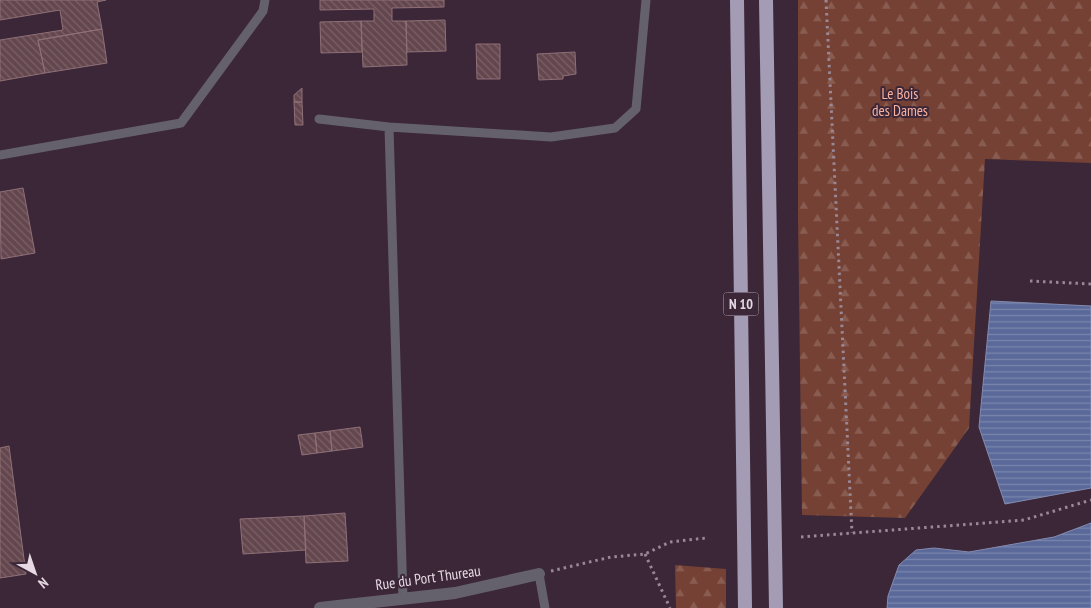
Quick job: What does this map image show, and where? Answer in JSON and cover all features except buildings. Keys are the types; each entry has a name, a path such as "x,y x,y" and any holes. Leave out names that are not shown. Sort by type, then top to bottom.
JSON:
{"highway":[{"name":"N 10","path":"736,0 745,608"},
{"name":"N 10","path":"766,0 776,608"}],"street":[{"name":"Rue du Port Thureau","path":"320,608 455,593 540,574"}],"lane":[{"path":"0,155 182,123 263,11 265,0"},
{"path":"319,119 389,127 550,137 615,128 636,109 646,0"},
{"path":"389,127 403,599"},
{"path":"540,574 545,608"}],"path":[{"path":"826,0 852,533"},
{"path":"1030,282 1091,284"},
{"path":"801,537 1024,520 1091,500"},
{"path":"540,574 610,557 645,554 670,542 706,538"},
{"path":"645,554 670,608"}],"green space":[{"name":"Le Bois des Dames","path":"798,0 1091,0 1091,163 985,159 969,428 905,518 802,515 798,218"},
{"path":"675,565 726,569 726,608 676,608"}],"water":[{"path":"991,301 1091,306 1091,488 1005,504 979,427"},
{"path":"1091,523 1091,608 887,608 888,596 899,565 916,550 934,548 969,552 1054,537"}]}
